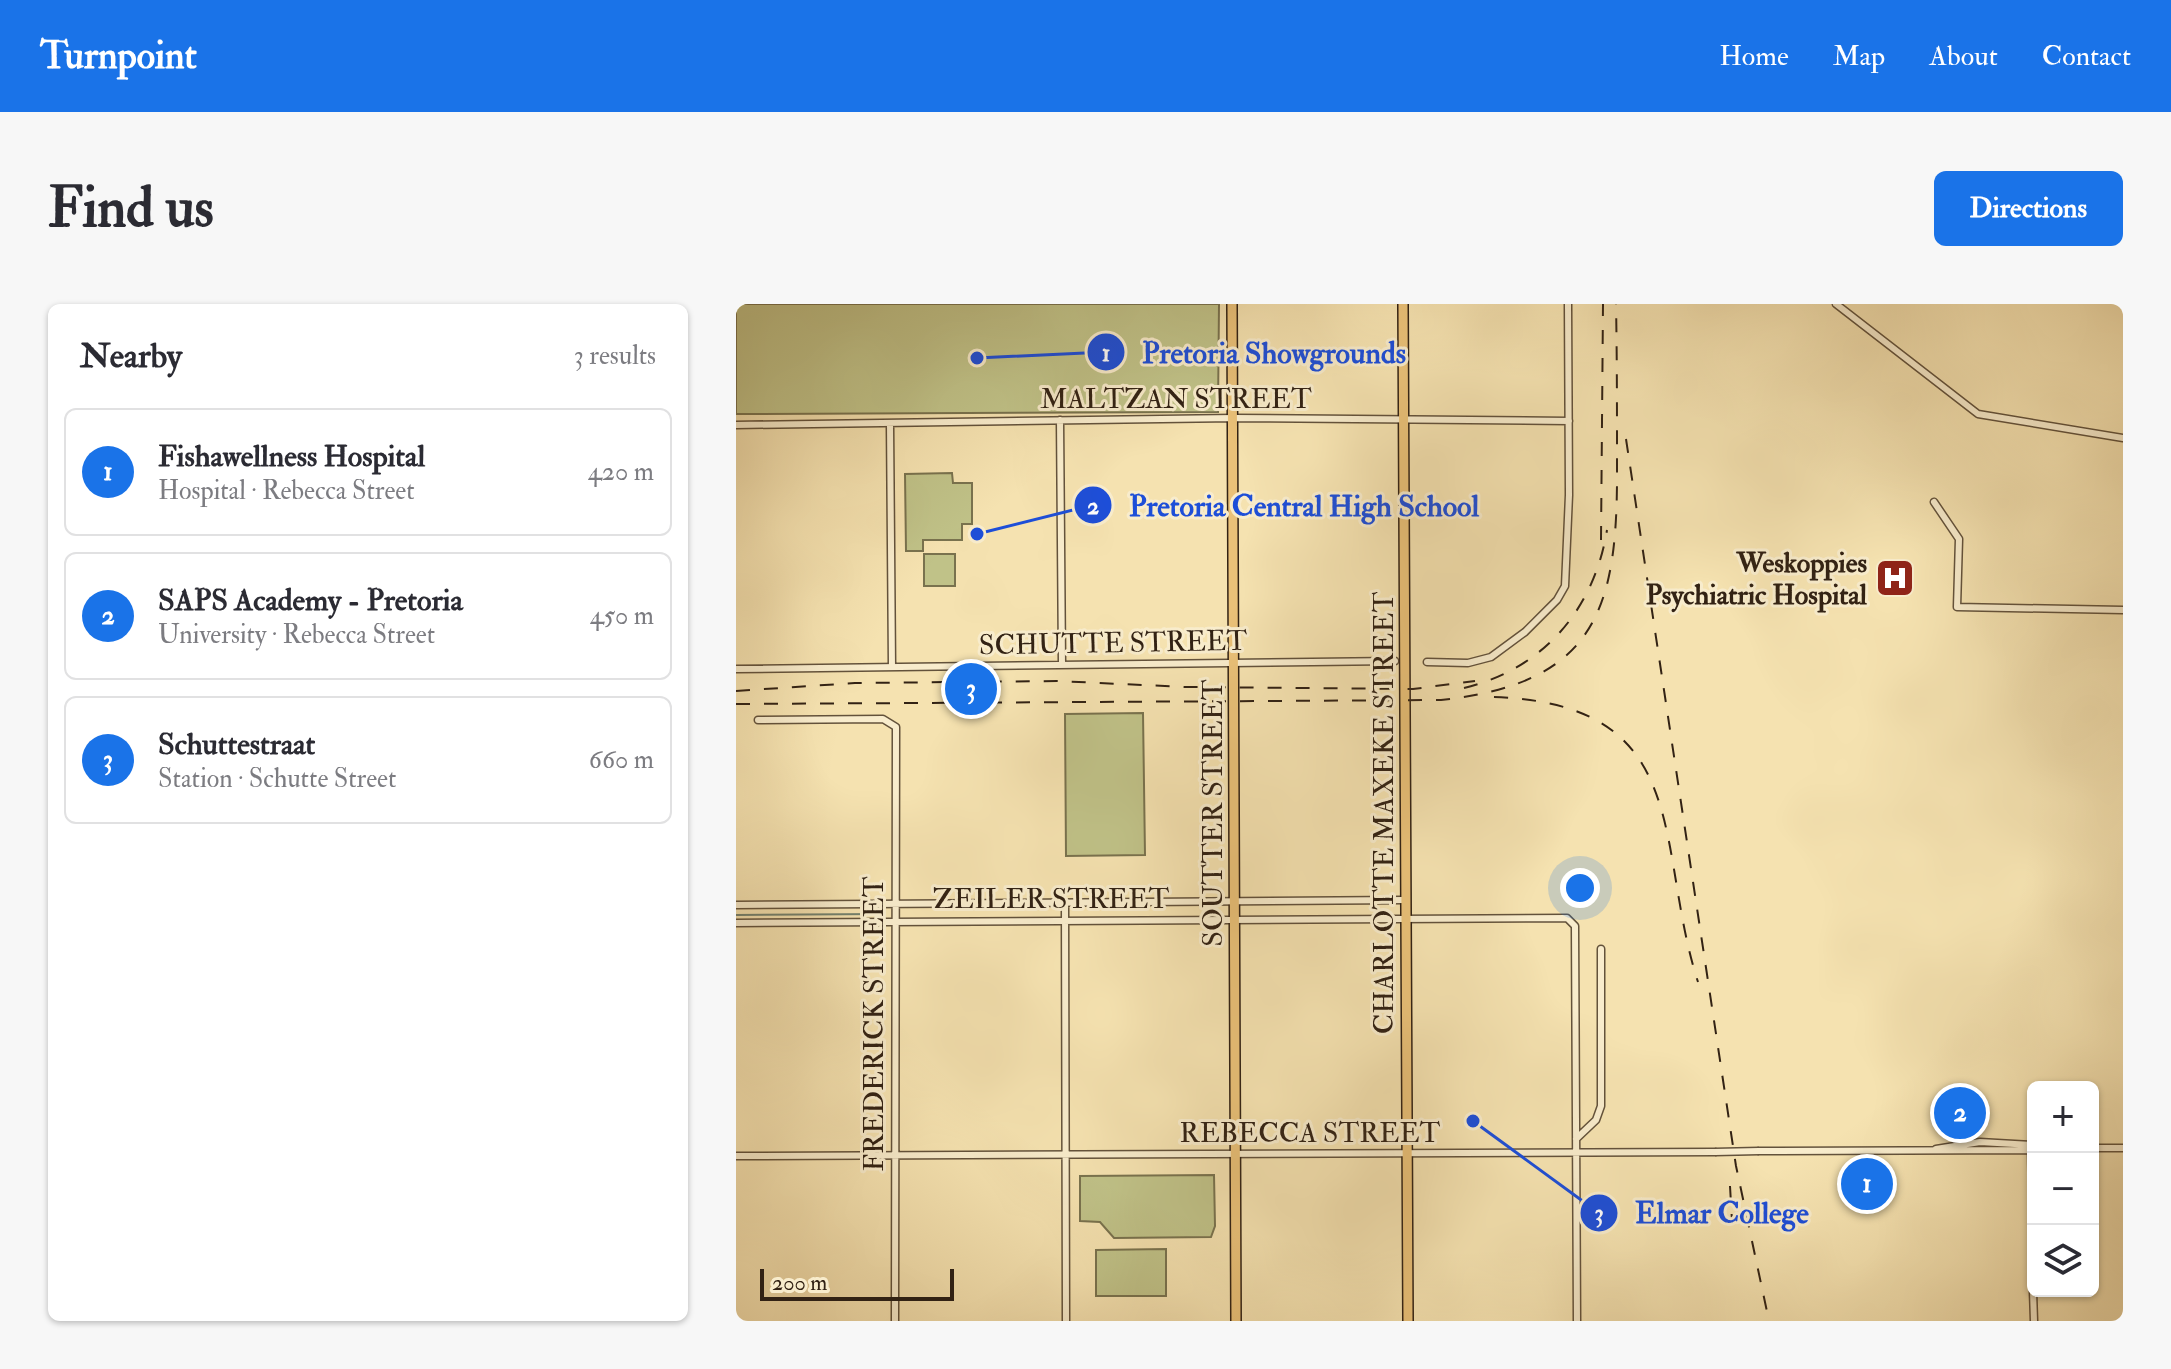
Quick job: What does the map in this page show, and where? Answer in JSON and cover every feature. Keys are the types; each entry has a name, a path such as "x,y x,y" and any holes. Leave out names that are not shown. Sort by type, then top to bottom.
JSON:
{"main road":[{"name":"SOUTTER STREET","path":"1232,304 1236,1321"},
{"name":"CHARLOTTE MAXEKE STREET","path":"1403,304 1408,1321"}],"street":[{"path":"1427,662 1484,660 1514,642 1562,593 1567,578 1568,304"},
{"path":"1836,304 1978,414 2123,438"},
{"name":"MALTZAN STREET","path":"736,425 1234,418 1569,421"},
{"path":"1060,420 1062,664"},
{"path":"890,424 892,667"},
{"path":"1934,502 1959,539 1957,607 2123,610"},
{"name":"SCHUTTE STREET","path":"736,669 1395,661"},
{"name":"FREDERICK STREET","path":"758,720 883,719 896,727 895,1321"},
{"name":"ZEILER STREET","path":"736,905 1405,900"},
{"path":"1065,902 1066,1321"},
{"name":"ZEILER STREET","path":"736,923 1406,917 1568,919 1575,926 1576,1139"},
{"path":"1577,1321 1576,1139 1596,1120 1601,1106 1601,949"},
{"name":"REBECCA STREET","path":"736,1156 2027,1148"},
{"path":"2099,1148 2123,1148"},
{"path":"2032,1153 2033,1225"},
{"path":"2033,1297 2034,1321"}],"green space":[{"path":"736,304 1219,304 1218,412 736,414"},
{"path":"952,473 953,483 972,483 972,524 962,524 962,540 923,540 923,551 906,551 905,474"},
{"path":"924,554 955,554 955,586 924,586"},
{"path":"1143,713 1145,855 1066,856 1065,714"},
{"path":"1214,1175 1215,1226 1211,1237 1114,1238 1100,1222 1080,1221 1080,1176"},
{"path":"1166,1249 1166,1296 1096,1296 1096,1250"}],"waterway":[{"path":"736,915 883,914"}],"railway":[{"path":"1601,540 1603,304"},
{"path":"736,704 1441,700 1494,691 1536,676 1567,655 1589,628 1604,596 1612,558 1616,513 1616,304"},
{"path":"1626,439 1736,1166 1769,1321"},
{"path":"1464,688 1518,667 1541,651 1560,632 1590,586 1607,530"},
{"path":"736,691 855,683 1057,681 1185,687 1413,689 1475,681"},
{"path":"1494,697 1559,706 1605,725 1636,754 1655,791 1667,834 1698,982"},
{"path":"1730,1186 1732,1221"}],"place":[{"name":"Pretoria Showgrounds","path":"977,358"},
{"name":"Pretoria Central High School","path":"977,534"},
{"name":"Weskoppies Psychiatric Hospital","path":"1895,578"},
{"name":"Schuttestraat","path":"971,689"},
{"name":"SAPS Academy - Pretoria","path":"1960,1113"},
{"name":"Elmar College","path":"1473,1121"},
{"name":"Fishawellness Hospital","path":"1867,1184"}]}
